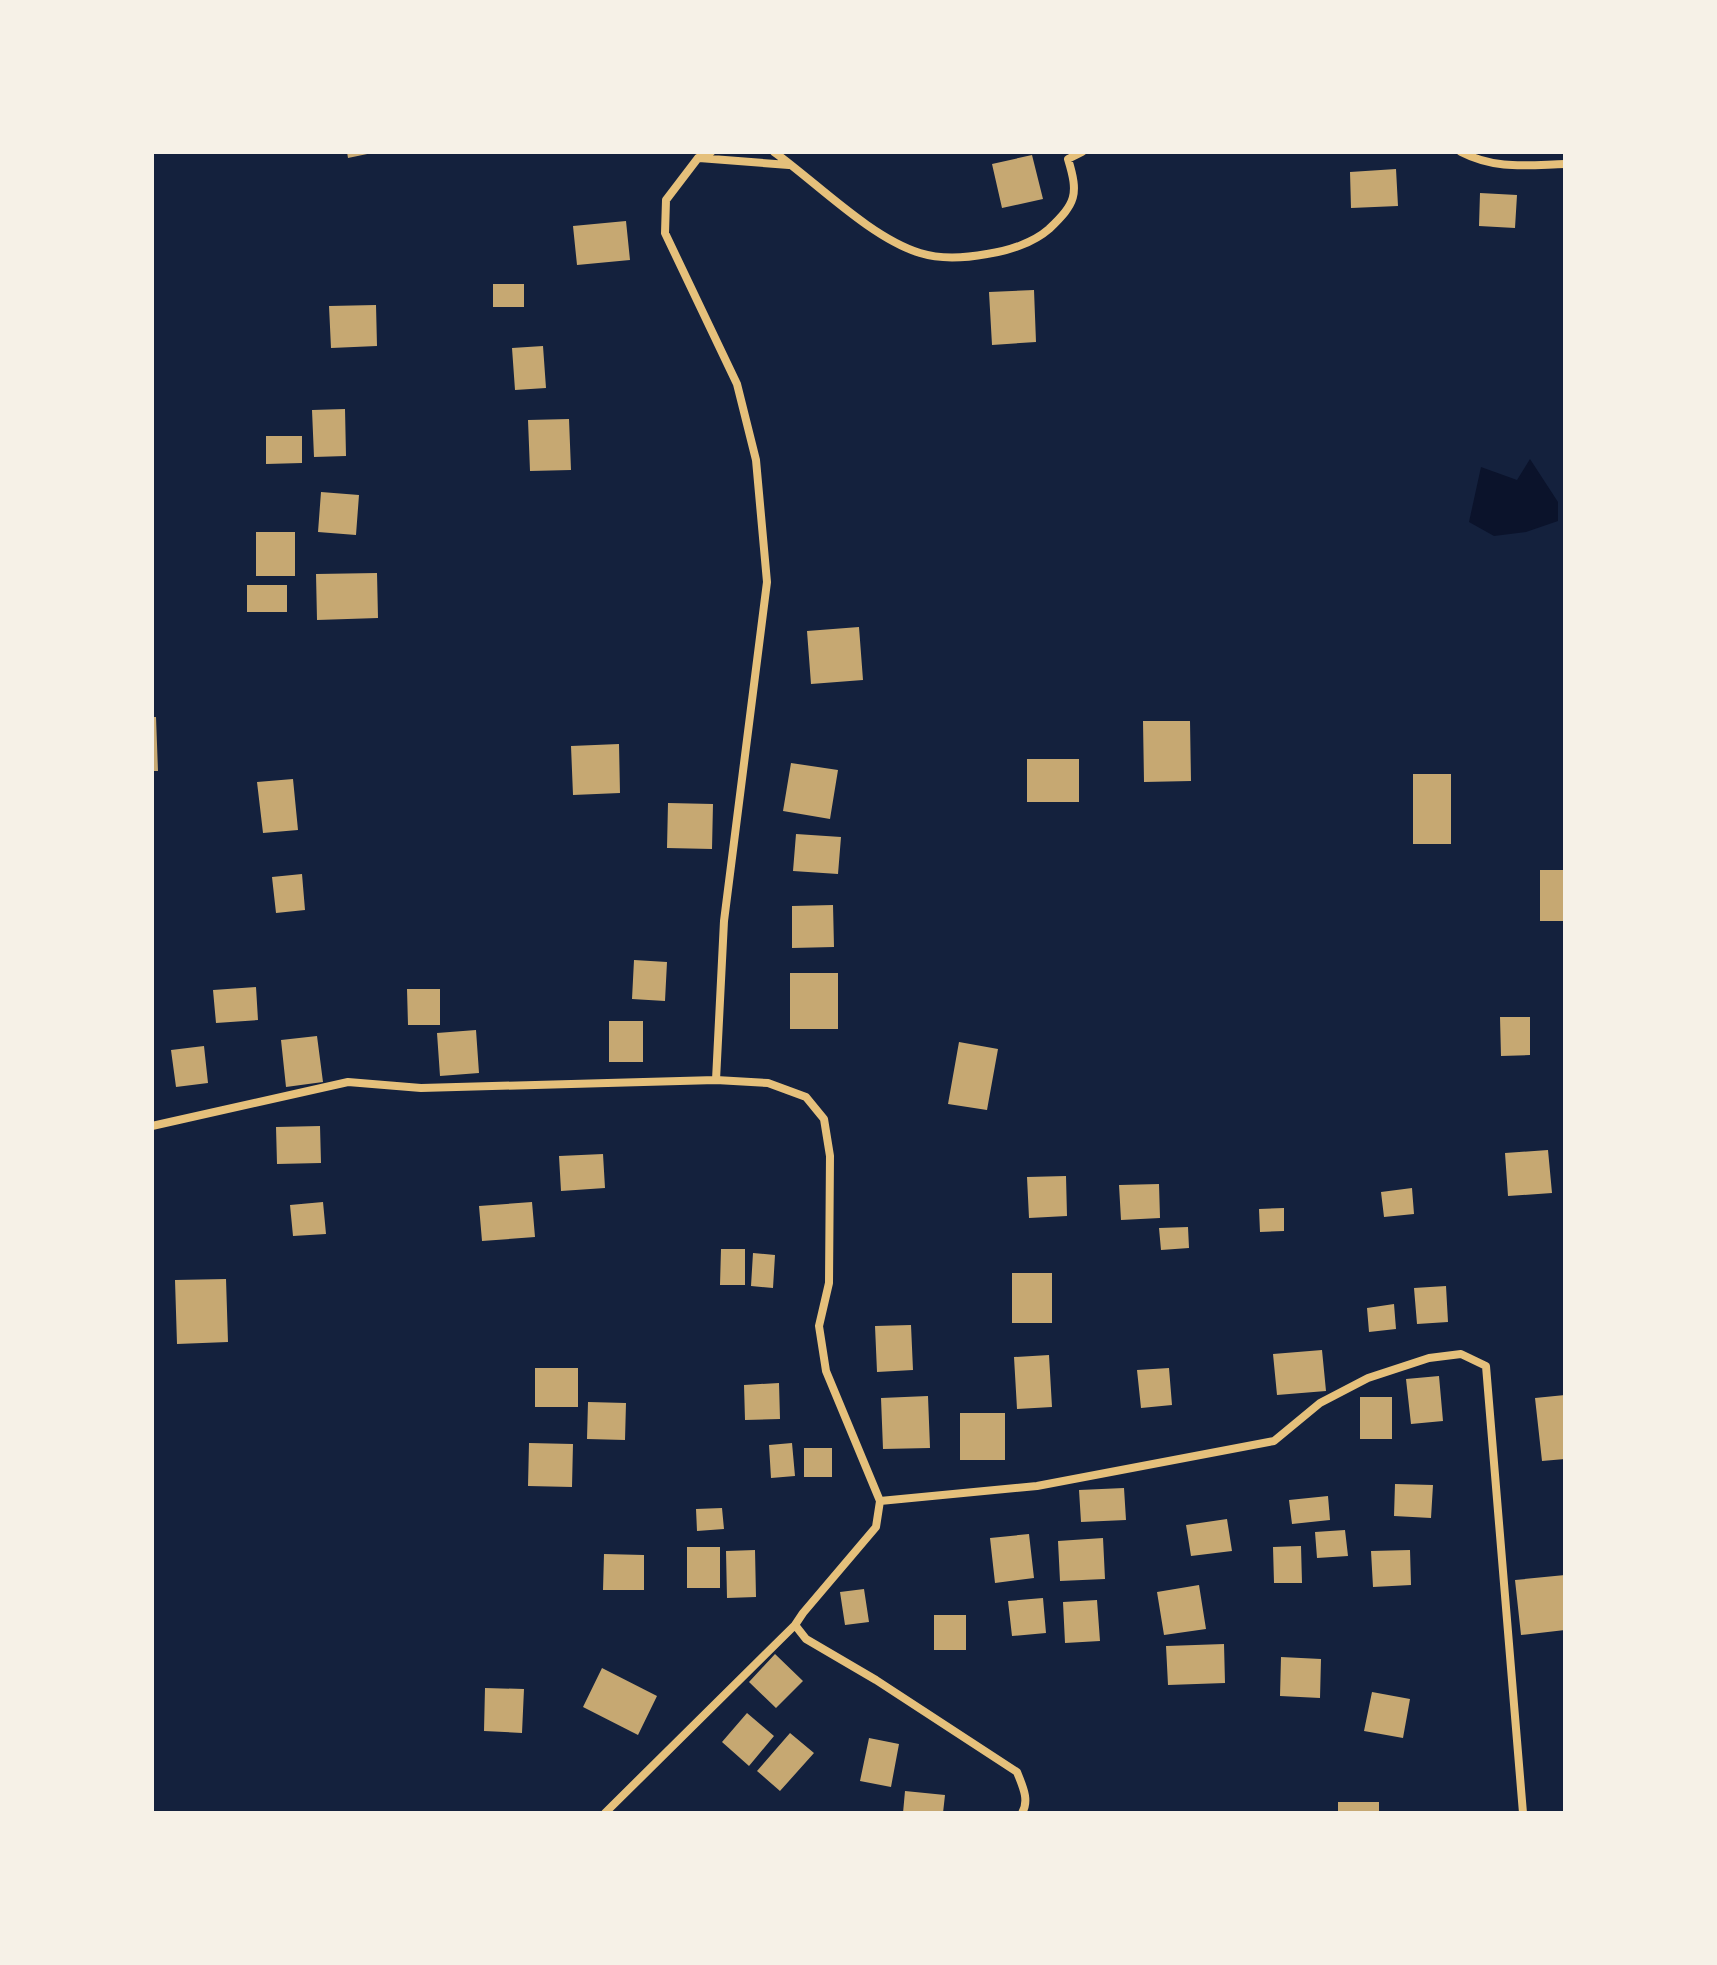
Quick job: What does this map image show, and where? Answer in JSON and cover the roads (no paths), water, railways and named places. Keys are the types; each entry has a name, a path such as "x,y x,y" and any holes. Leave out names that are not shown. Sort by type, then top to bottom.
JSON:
{"street":[{"path":"711,152 698,158 666,200 665,233 737,384 756,460 767,582 724,921 716,1080"},
{"path":"774,152 875,231 920,253 956,259 1006,252 1045,232 1068,210 1076,186 1068,159 1082,152"},
{"path":"1461,152 1482,163 1503,166 1565,164"},
{"path":"698,158 792,165"},
{"path":"152,1126 348,1082 421,1088 716,1080 768,1083 806,1097 824,1119 830,1156 829,1283 819,1326 826,1371 880,1501 876,1527 795,1625 605,1813"},
{"path":"880,1501 1037,1486 1274,1441 1320,1403 1368,1378 1429,1358 1461,1354 1486,1366 1523,1813"},
{"path":"795,1625 806,1639 876,1680 1017,1772 1025,1793 1022,1813"}],"water":[{"path":"1530,459 1558,502 1558,521 1526,532 1494,536 1469,522 1481,467 1517,480"}]}
